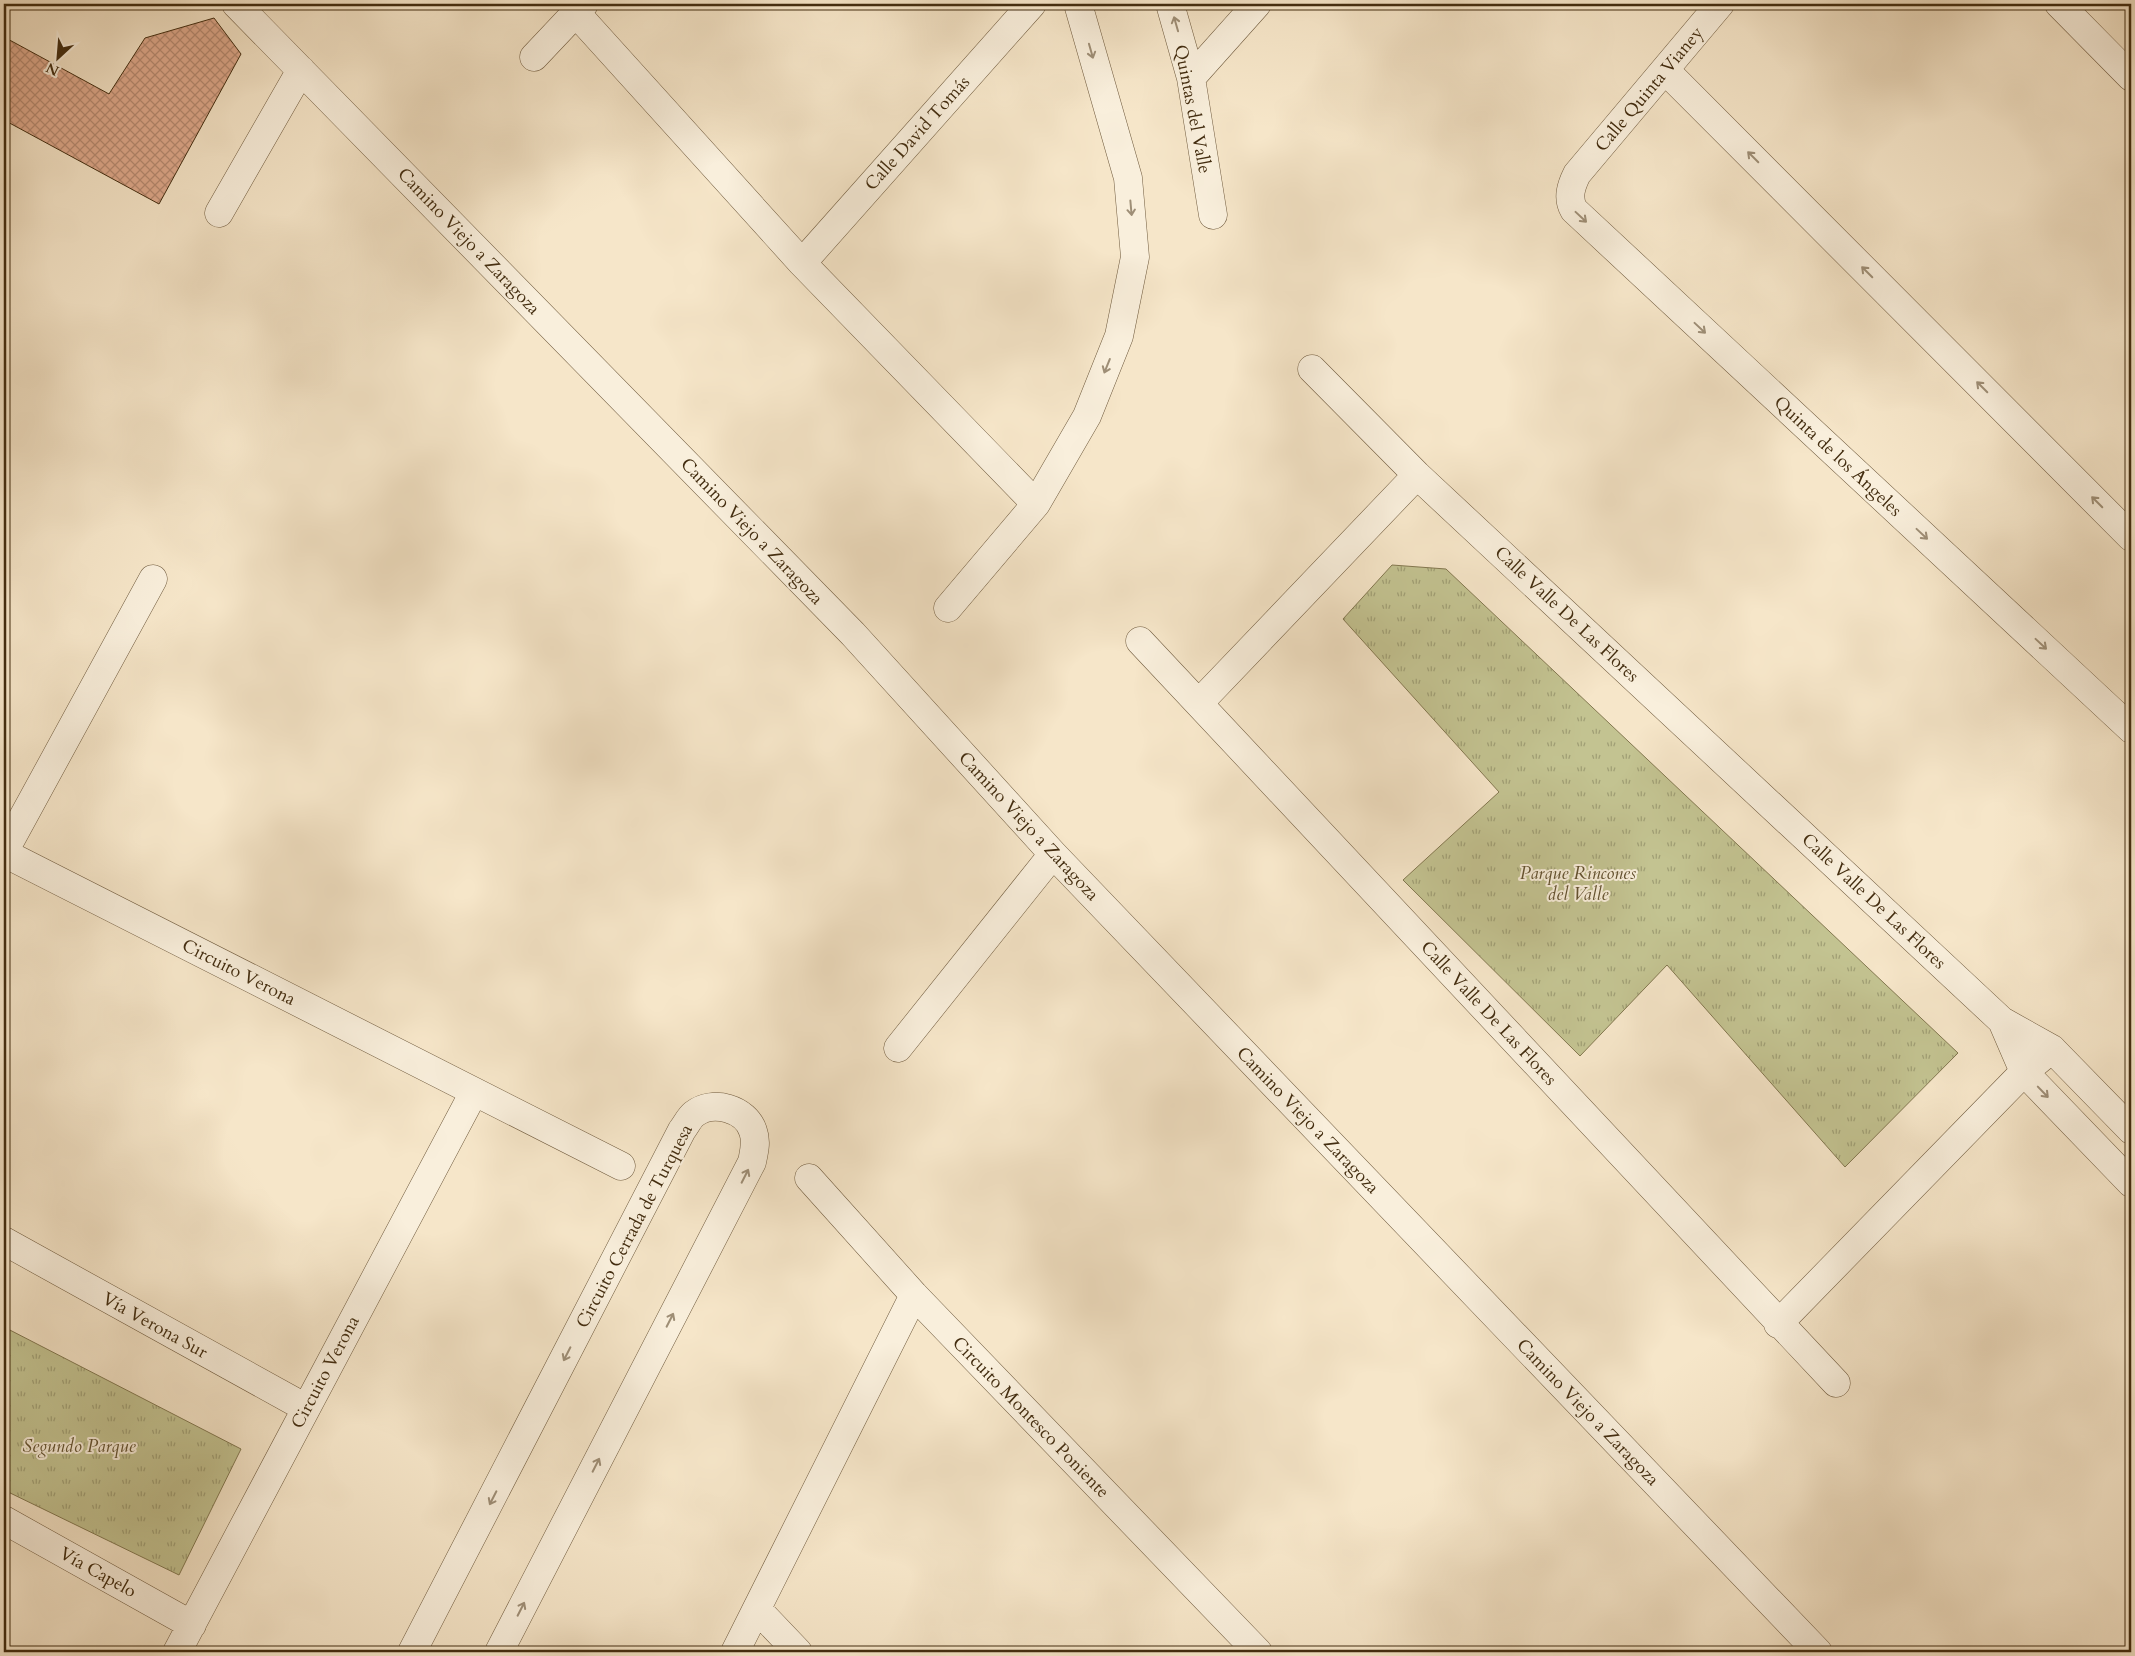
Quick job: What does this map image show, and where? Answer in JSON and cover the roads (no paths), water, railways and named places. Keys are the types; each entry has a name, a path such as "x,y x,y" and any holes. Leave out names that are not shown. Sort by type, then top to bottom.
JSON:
{"street":[{"name":"Camino Viejo a Zaragoza","path":"236,4 853,634 1054,854 1818,1652"},
{"name":"Calle David Tomás","path":"802,263 1032,4"},
{"path":"948,608 1036,504 1087,416 1119,336 1135,257 1128,178 1078,4"},
{"name":"Quintas del Valle","path":"1170,4 1191,78 1213,216"},
{"path":"1191,78 1257,4"},
{"name":"Calle Quinta Vianey","path":"1577,174 1720,4"},
{"path":"2059,4 2131,77"},
{"path":"534,57 580,8 802,263 1036,504"},
{"path":"219,213 301,70"},
{"path":"1666,70 2131,537"},
{"name":"Quinta de los Ángeles","path":"1577,174 1572,183 1570,194 1570,203 1574,210 2131,729"},
{"name":"Calle Valle De Las Flores","path":"1312,369 1417,475 2002,1020 2052,1049 2131,1130"},
{"path":"1200,702 1417,475"},
{"name":"Circuito Verona","path":"152,579 4,852 620,1166"},
{"name":"Calle Valle De Las Flores","path":"1140,640 1200,702 1778,1324 1836,1383"},
{"path":"898,1048 1054,854"},
{"name":"Calle Valle De Las Flores","path":"2002,1020 2024,1072 2131,1183"},
{"path":"1778,1324 2024,1072 2052,1049"},
{"name":"Circuito Verona","path":"177,1652 474,1092"},
{"name":"Circuito Cerrada de Turquesa","path":"412,1652 682,1130 694,1114 707,1108 717,1106 732,1110 745,1118 753,1130 756,1144 752,1162 498,1652"},
{"name":"Circuito Montesco Poniente","path":"808,1178 914,1295 1258,1652"},
{"name":"Vía Verona Sur","path":"4,1241 306,1408"},
{"path":"735,1652 914,1295"},
{"name":"Vía Capelo","path":"4,1520 192,1625"},
{"path":"757,1609 798,1652"}],"park label":[{"name":"Parque Rincones del Valle","path":"1578,883"},
{"name":"Segundo Parque","path":"79,1446"}]}
